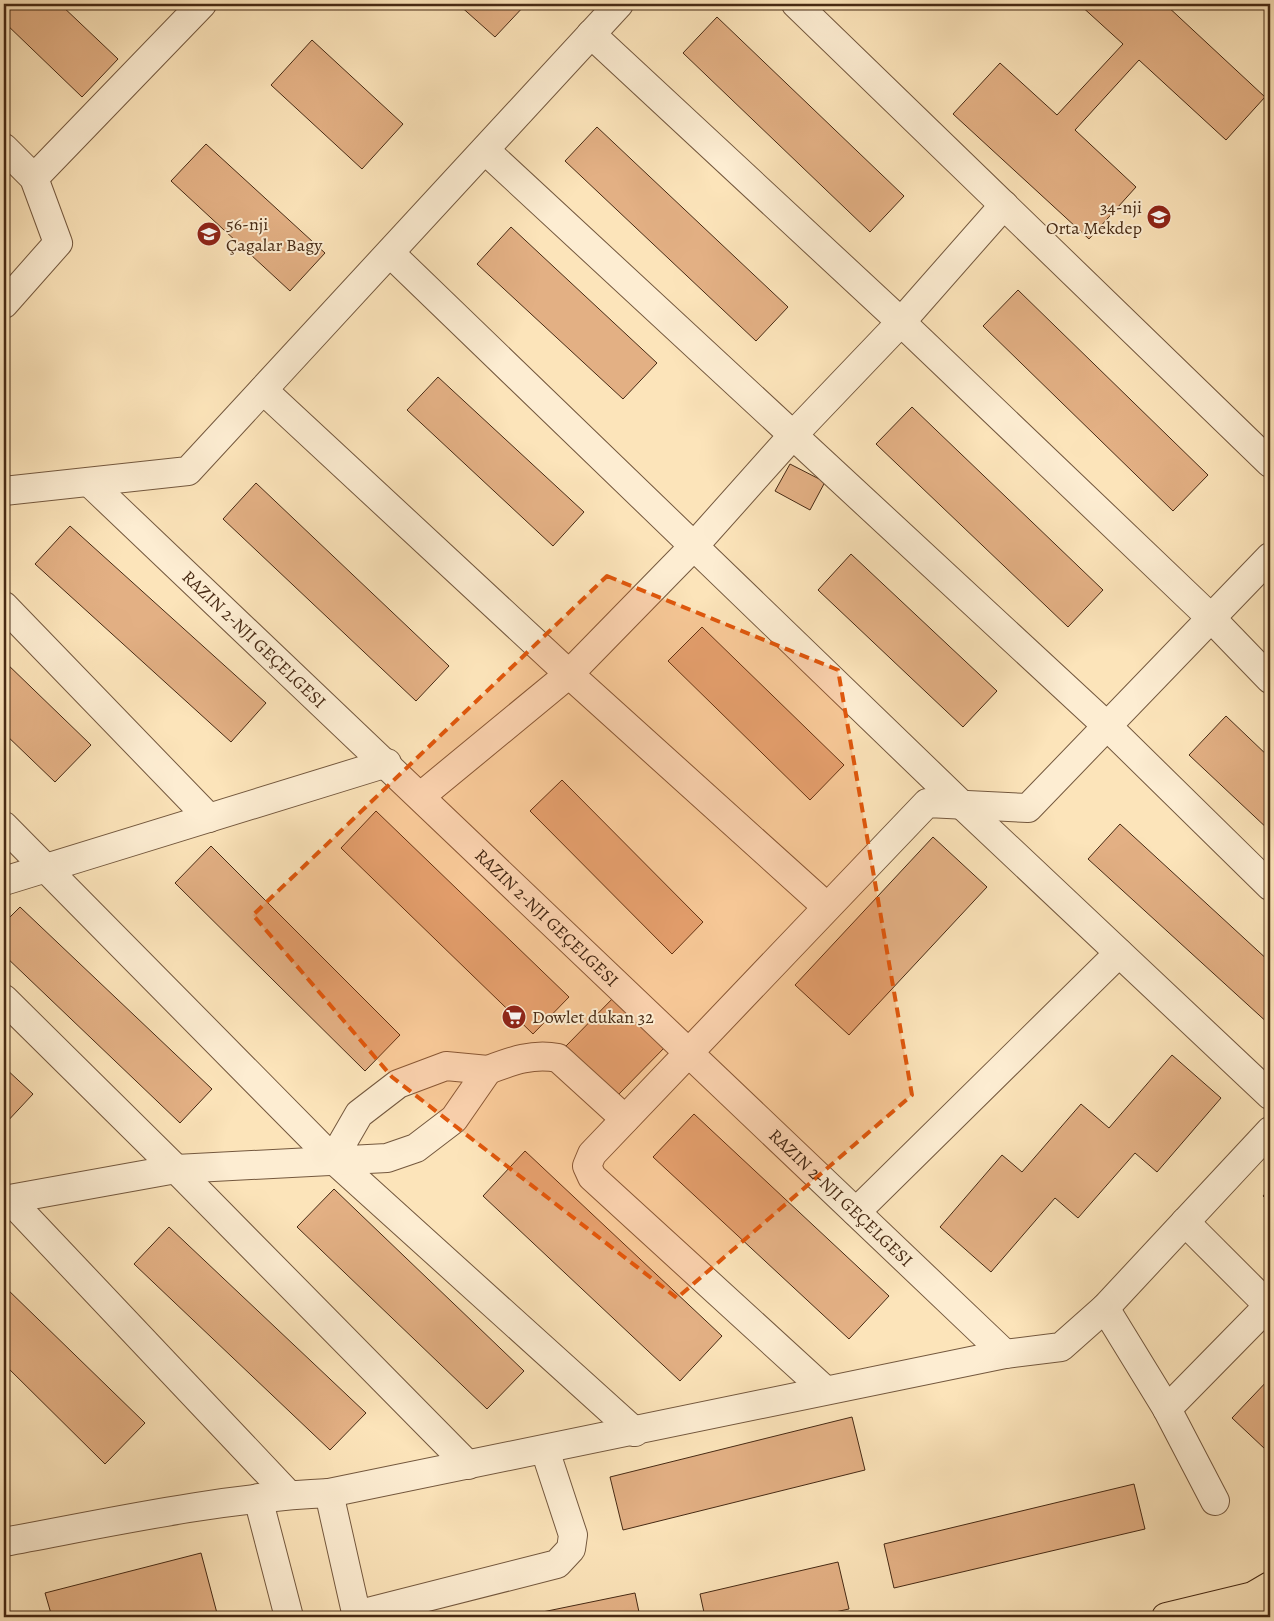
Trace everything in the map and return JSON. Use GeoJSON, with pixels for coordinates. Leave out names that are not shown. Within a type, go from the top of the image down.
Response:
{"type":"FeatureCollection","features":[{"type":"Feature","properties":{"kind":"main road"},"geometry":{"type":"LineString","coordinates":[[1166,1617],[1262,1591],[1270,1617]]}},
{"type":"Feature","properties":{"kind":"street"},"geometry":{"type":"LineString","coordinates":[[34,178],[202,4]]}},
{"type":"Feature","properties":{"kind":"street"},"geometry":{"type":"LineString","coordinates":[[4,491],[188,471],[619,4]]}},
{"type":"Feature","properties":{"kind":"street"},"geometry":{"type":"LineString","coordinates":[[796,4],[1270,463]]}},
{"type":"Feature","properties":{"kind":"street"},"geometry":{"type":"LineString","coordinates":[[591,34],[901,322],[1211,618],[1270,679]]}},
{"type":"Feature","properties":{"kind":"street"},"geometry":{"type":"LineString","coordinates":[[4,148],[34,178],[58,243],[4,304]]}},
{"type":"Feature","properties":{"kind":"street"},"geometry":{"type":"LineString","coordinates":[[485,150],[794,434],[1107,726],[1270,886]]}},
{"type":"Feature","properties":{"kind":"street"},"geometry":{"type":"LineString","coordinates":[[421,796],[569,674],[694,546],[794,434],[901,322],[1004,205]]}},
{"type":"Feature","properties":{"kind":"street"},"geometry":{"type":"LineString","coordinates":[[390,253],[962,805],[1270,1095]]}},
{"type":"Feature","properties":{"kind":"street"},"geometry":{"type":"LineString","coordinates":[[263,390],[569,674],[827,907]]}},
{"type":"Feature","properties":{"kind":"street","name":"RAZIN 2-NJI GEÇELGESI"},"geometry":{"type":"LineString","coordinates":[[89,482],[387,763],[1005,1354]]}},
{"type":"Feature","properties":{"kind":"street"},"geometry":{"type":"LineString","coordinates":[[825,1390],[592,1177],[587,1166],[592,1154],[927,803],[1028,808],[1270,557]]}},
{"type":"Feature","properties":{"kind":"street"},"geometry":{"type":"LineString","coordinates":[[4,606],[210,818]]}},
{"type":"Feature","properties":{"kind":"street"},"geometry":{"type":"LineString","coordinates":[[4,881],[387,763]]}},
{"type":"Feature","properties":{"kind":"street"},"geometry":{"type":"LineString","coordinates":[[4,826],[333,1159],[635,1432]]}},
{"type":"Feature","properties":{"kind":"street"},"geometry":{"type":"LineString","coordinates":[[856,1212],[1119,953]]}},
{"type":"Feature","properties":{"kind":"street"},"geometry":{"type":"LineString","coordinates":[[4,999],[176,1169],[468,1465]]}},
{"type":"Feature","properties":{"kind":"street"},"geometry":{"type":"LineString","coordinates":[[333,1159],[359,1114],[398,1084],[446,1066],[488,1070],[525,1057],[544,1055],[558,1058],[624,1119]]}},
{"type":"Feature","properties":{"kind":"street"},"geometry":{"type":"LineString","coordinates":[[7,1200],[176,1169],[333,1159],[387,1158],[416,1148],[454,1120],[488,1070]]}},
{"type":"Feature","properties":{"kind":"street"},"geometry":{"type":"LineString","coordinates":[[4,1542],[204,1504],[289,1495],[330,1493],[635,1432],[825,1390],[1005,1354],[1061,1348],[1105,1308],[1270,1131]]}},
{"type":"Feature","properties":{"kind":"street"},"geometry":{"type":"LineString","coordinates":[[7,1200],[289,1495]]}},
{"type":"Feature","properties":{"kind":"street"},"geometry":{"type":"LineString","coordinates":[[1167,1410],[1270,1305],[1185,1222]]}},
{"type":"Feature","properties":{"kind":"street"},"geometry":{"type":"LineString","coordinates":[[1105,1308],[1167,1410],[1215,1501]]}},
{"type":"Feature","properties":{"kind":"street"},"geometry":{"type":"LineString","coordinates":[[330,1493],[356,1616],[557,1564],[571,1549],[573,1536],[545,1450]]}},
{"type":"Feature","properties":{"kind":"street"},"geometry":{"type":"LineString","coordinates":[[258,1498],[289,1617]]}},
{"type":"Feature","properties":{"kind":"highlighted area"},"geometry":{"type":"Polygon","coordinates":[[[607,576],[838,670],[912,1095],[677,1298],[392,1077],[253,915],[607,576]]]}},
{"type":"Feature","properties":{"kind":"building"},"geometry":{"type":"Polygon","coordinates":[[[4,4],[60,4],[118,59],[82,97],[4,22],[4,4]]]}},
{"type":"Feature","properties":{"kind":"building"},"geometry":{"type":"Polygon","coordinates":[[[458,4],[526,4],[495,37],[458,4]]]}},
{"type":"Feature","properties":{"kind":"building"},"geometry":{"type":"Polygon","coordinates":[[[1079,4],[1165,4],[1265,97],[1226,140],[1139,60],[1075,130],[1136,187],[1089,239],[953,114],[1000,63],[1057,115],[1123,44],[1079,4]]]}},
{"type":"Feature","properties":{"kind":"building"},"geometry":{"type":"Polygon","coordinates":[[[717,17],[904,196],[870,232],[683,53],[717,17]]]}},
{"type":"Feature","properties":{"kind":"building"},"geometry":{"type":"Polygon","coordinates":[[[312,40],[403,124],[362,169],[271,85],[312,40]]]}},
{"type":"Feature","properties":{"kind":"building"},"geometry":{"type":"Polygon","coordinates":[[[597,127],[788,307],[756,341],[565,161],[597,127]]]}},
{"type":"Feature","properties":{"kind":"building"},"geometry":{"type":"Polygon","coordinates":[[[206,144],[325,253],[290,291],[171,181],[206,144]]]}},
{"type":"Feature","properties":{"kind":"building"},"geometry":{"type":"Polygon","coordinates":[[[511,227],[657,363],[623,399],[477,264],[511,227]]]}},
{"type":"Feature","properties":{"kind":"building"},"geometry":{"type":"Polygon","coordinates":[[[1018,290],[1208,475],[1173,511],[983,326],[1018,290]]]}},
{"type":"Feature","properties":{"kind":"building"},"geometry":{"type":"Polygon","coordinates":[[[438,377],[584,512],[553,546],[407,410],[438,377]]]}},
{"type":"Feature","properties":{"kind":"building"},"geometry":{"type":"Polygon","coordinates":[[[912,407],[1103,590],[1068,627],[876,444],[912,407]]]}},
{"type":"Feature","properties":{"kind":"building"},"geometry":{"type":"Polygon","coordinates":[[[790,464],[825,482],[810,510],[775,491],[790,464]]]}},
{"type":"Feature","properties":{"kind":"building"},"geometry":{"type":"Polygon","coordinates":[[[256,483],[449,666],[416,701],[223,519],[256,483]]]}},
{"type":"Feature","properties":{"kind":"building"},"geometry":{"type":"Polygon","coordinates":[[[70,526],[266,703],[231,742],[35,564],[70,526]]]}},
{"type":"Feature","properties":{"kind":"building"},"geometry":{"type":"Polygon","coordinates":[[[851,554],[997,691],[963,727],[818,590],[851,554]]]}},
{"type":"Feature","properties":{"kind":"building"},"geometry":{"type":"Polygon","coordinates":[[[702,627],[844,765],[810,800],[668,661],[702,627]]]}},
{"type":"Feature","properties":{"kind":"building"},"geometry":{"type":"Polygon","coordinates":[[[4,661],[91,745],[55,782],[4,733],[4,661]]]}},
{"type":"Feature","properties":{"kind":"building"},"geometry":{"type":"Polygon","coordinates":[[[1226,716],[1270,758],[1270,831],[1189,755],[1226,716]]]}},
{"type":"Feature","properties":{"kind":"building"},"geometry":{"type":"Polygon","coordinates":[[[562,780],[703,922],[672,954],[530,811],[562,780]]]}},
{"type":"Feature","properties":{"kind":"building"},"geometry":{"type":"Polygon","coordinates":[[[376,811],[569,997],[533,1034],[341,848],[376,811]]]}},
{"type":"Feature","properties":{"kind":"building"},"geometry":{"type":"Polygon","coordinates":[[[1120,824],[1270,962],[1270,1025],[1088,859],[1120,824]]]}},
{"type":"Feature","properties":{"kind":"building"},"geometry":{"type":"Polygon","coordinates":[[[933,837],[987,887],[849,1035],[795,985],[933,837]]]}},
{"type":"Feature","properties":{"kind":"building"},"geometry":{"type":"Polygon","coordinates":[[[211,846],[400,1035],[365,1071],[175,883],[211,846]]]}},
{"type":"Feature","properties":{"kind":"building"},"geometry":{"type":"Polygon","coordinates":[[[20,907],[212,1089],[180,1123],[4,955],[4,923],[20,907]]]}},
{"type":"Feature","properties":{"kind":"building"},"geometry":{"type":"Polygon","coordinates":[[[617,994],[668,1044],[617,1096],[566,1046],[617,994]]]}},
{"type":"Feature","properties":{"kind":"building"},"geometry":{"type":"Polygon","coordinates":[[[1172,1055],[1221,1098],[1157,1172],[1135,1153],[1078,1218],[1055,1198],[991,1272],[940,1227],[1002,1155],[1022,1172],[1081,1104],[1109,1128],[1172,1055]]]}},
{"type":"Feature","properties":{"kind":"building"},"geometry":{"type":"Polygon","coordinates":[[[4,1067],[33,1094],[4,1125],[4,1067]]]}},
{"type":"Feature","properties":{"kind":"building"},"geometry":{"type":"Polygon","coordinates":[[[694,1114],[889,1296],[849,1339],[653,1157],[694,1114]]]}},
{"type":"Feature","properties":{"kind":"building"},"geometry":{"type":"Polygon","coordinates":[[[525,1151],[722,1336],[680,1381],[483,1196],[525,1151]]]}},
{"type":"Feature","properties":{"kind":"building"},"geometry":{"type":"Polygon","coordinates":[[[1270,1188],[1270,1203],[1263,1196],[1270,1188]]]}},
{"type":"Feature","properties":{"kind":"building"},"geometry":{"type":"Polygon","coordinates":[[[334,1189],[524,1371],[487,1409],[297,1227],[334,1189]]]}},
{"type":"Feature","properties":{"kind":"building"},"geometry":{"type":"Polygon","coordinates":[[[169,1227],[366,1413],[330,1450],[134,1264],[169,1227]]]}},
{"type":"Feature","properties":{"kind":"building"},"geometry":{"type":"Polygon","coordinates":[[[4,1286],[145,1423],[105,1464],[4,1364],[4,1286]]]}},
{"type":"Feature","properties":{"kind":"building"},"geometry":{"type":"Polygon","coordinates":[[[1270,1378],[1270,1444],[1265,1449],[1232,1418],[1270,1378]]]}},
{"type":"Feature","properties":{"kind":"building"},"geometry":{"type":"Polygon","coordinates":[[[852,1417],[865,1470],[623,1530],[610,1477],[852,1417]]]}},
{"type":"Feature","properties":{"kind":"building"},"geometry":{"type":"Polygon","coordinates":[[[1134,1484],[1145,1529],[894,1588],[884,1544],[1134,1484]]]}},
{"type":"Feature","properties":{"kind":"building"},"geometry":{"type":"Polygon","coordinates":[[[201,1553],[218,1617],[52,1617],[45,1593],[201,1553]]]}},
{"type":"Feature","properties":{"kind":"building"},"geometry":{"type":"Polygon","coordinates":[[[838,1562],[849,1609],[812,1617],[705,1617],[700,1594],[838,1562]]]}},
{"type":"Feature","properties":{"kind":"building"},"geometry":{"type":"Polygon","coordinates":[[[635,1593],[640,1617],[518,1617],[635,1593]]]}},
{"type":"Feature","properties":{"kind":"place","name":"34-nji Orta Mekdep"},"geometry":{"type":"Point","coordinates":[1159,217]}},
{"type":"Feature","properties":{"kind":"place","name":"56-nji Çagalar Bagy"},"geometry":{"type":"Point","coordinates":[209,234]}},
{"type":"Feature","properties":{"kind":"place","name":"Dowlet dukan 32"},"geometry":{"type":"Point","coordinates":[514,1017]}}]}
